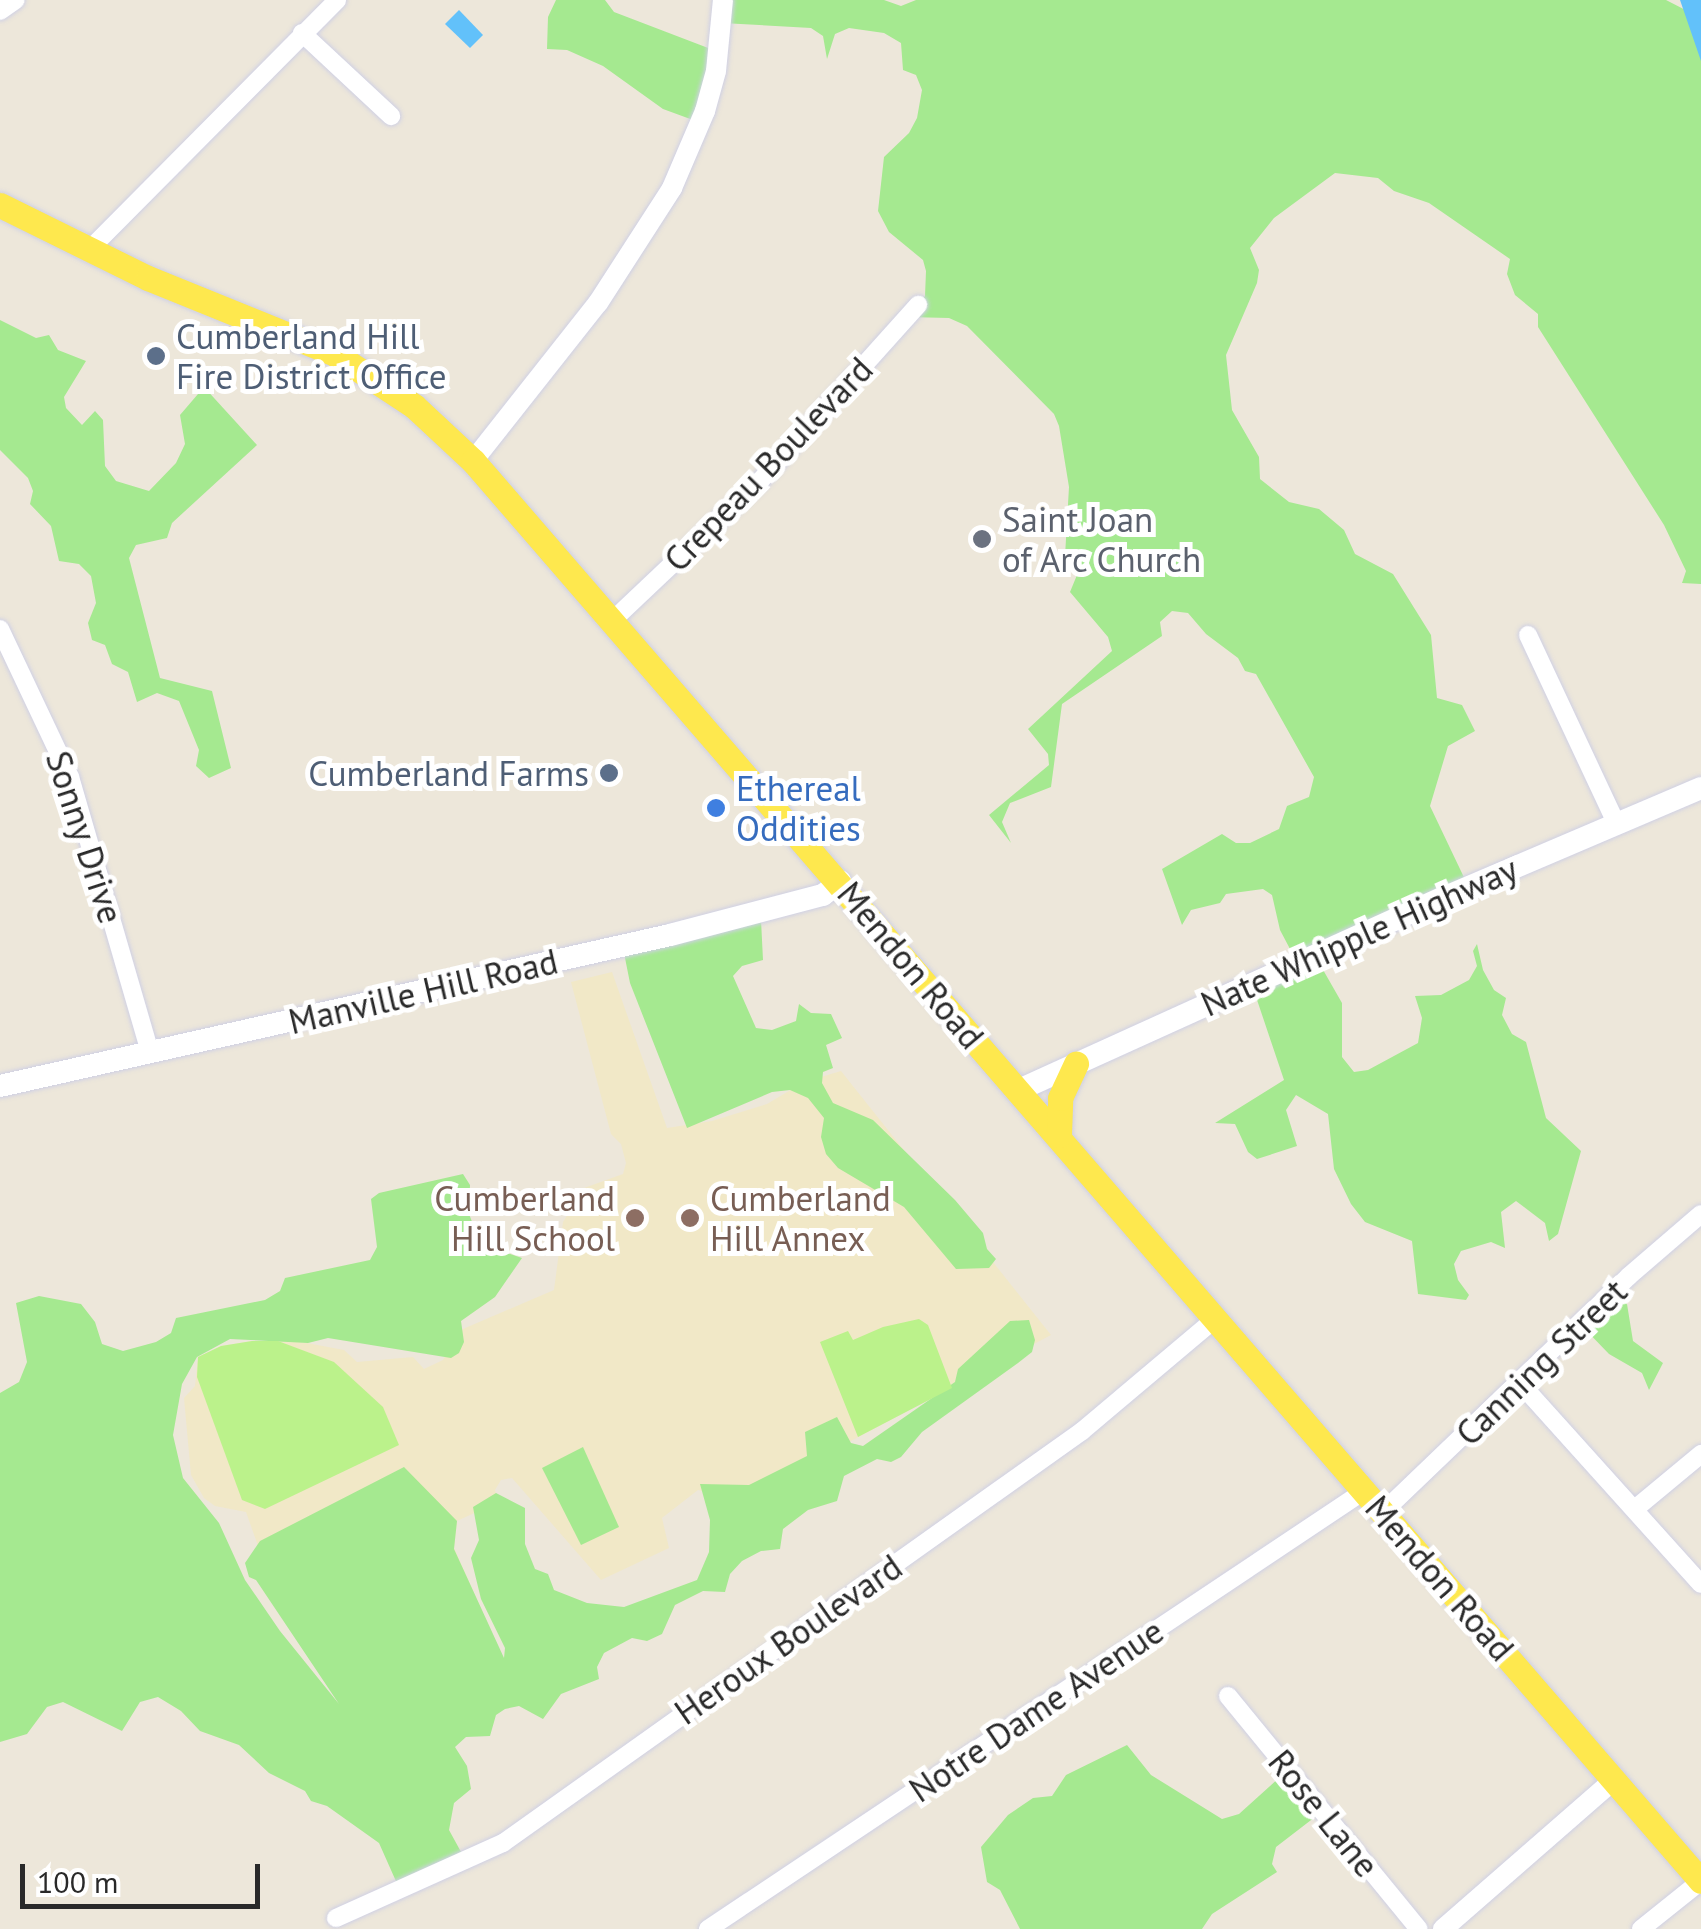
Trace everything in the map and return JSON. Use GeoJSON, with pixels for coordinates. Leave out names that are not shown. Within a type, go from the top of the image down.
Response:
{"type":"FeatureCollection","features":[{"type":"Feature","properties":{"kind":"main road","name":"Mendon Road"},"geometry":{"type":"LineString","coordinates":[[0,205],[88,250],[335,354],[414,406],[473,460],[840,880],[1701,1881]]}},
{"type":"Feature","properties":{"kind":"main road","name":"Nate Whipple Highway"},"geometry":{"type":"LineString","coordinates":[[1019,1090],[1701,788]]}},
{"type":"Feature","properties":{"kind":"main road","name":"Manville Hill Road"},"geometry":{"type":"LineString","coordinates":[[0,1086],[747,916],[823,895],[840,880]]}},
{"type":"Feature","properties":{"kind":"main road"},"geometry":{"type":"LineString","coordinates":[[1059,1135],[1060,1098],[1076,1063]]}},
{"type":"Feature","properties":{"kind":"street"},"geometry":{"type":"LineString","coordinates":[[0,10],[16,0]]}},
{"type":"Feature","properties":{"kind":"street"},"geometry":{"type":"LineString","coordinates":[[88,250],[337,0]]}},
{"type":"Feature","properties":{"kind":"street"},"geometry":{"type":"LineString","coordinates":[[473,460],[598,303],[672,188],[700,124],[716,71],[723,0]]}},
{"type":"Feature","properties":{"kind":"street"},"geometry":{"type":"LineString","coordinates":[[302,33],[391,116]]}},
{"type":"Feature","properties":{"kind":"street","name":"Crepeau Boulevard"},"geometry":{"type":"LineString","coordinates":[[613,620],[760,481],[918,305]]}},
{"type":"Feature","properties":{"kind":"street","name":"Sonny Drive"},"geometry":{"type":"LineString","coordinates":[[0,629],[70,777],[150,1052]]}},
{"type":"Feature","properties":{"kind":"street"},"geometry":{"type":"LineString","coordinates":[[1528,635],[1616,823]]}},
{"type":"Feature","properties":{"kind":"street","name":"Canning Street"},"geometry":{"type":"LineString","coordinates":[[1383,1512],[1629,1276],[1701,1214]]}},
{"type":"Feature","properties":{"kind":"street","name":"Heroux Boulevard"},"geometry":{"type":"LineString","coordinates":[[336,1918],[503,1843],[1082,1431],[1215,1319]]}},
{"type":"Feature","properties":{"kind":"street"},"geometry":{"type":"LineString","coordinates":[[1520,1383],[1701,1584]]}},
{"type":"Feature","properties":{"kind":"street"},"geometry":{"type":"LineString","coordinates":[[1636,1508],[1701,1454]]}},
{"type":"Feature","properties":{"kind":"street","name":"Notre Dame Avenue"},"geometry":{"type":"LineString","coordinates":[[708,1929],[1364,1491]]}},
{"type":"Feature","properties":{"kind":"street","name":"Rose Lane"},"geometry":{"type":"LineString","coordinates":[[1228,1696],[1419,1929]]}},
{"type":"Feature","properties":{"kind":"street"},"geometry":{"type":"LineString","coordinates":[[1442,1929],[1614,1780]]}},
{"type":"Feature","properties":{"kind":"street"},"geometry":{"type":"LineString","coordinates":[[1640,1929],[1701,1881]]}},
{"type":"Feature","properties":{"kind":"shaded area"},"geometry":{"type":"Polygon","coordinates":[[[612,972],[667,1128],[712,1121],[767,1104],[804,1082],[841,1071],[1051,1335],[741,1499],[698,1490],[662,1518],[669,1548],[601,1580],[512,1478],[501,1480],[495,1490],[498,1502],[457,1521],[454,1548],[516,1687],[249,1577],[262,1557],[246,1512],[215,1506],[204,1498],[191,1475],[184,1398],[195,1386],[198,1357],[221,1346],[296,1341],[344,1350],[357,1362],[413,1357],[424,1369],[443,1360],[463,1329],[554,1290],[563,1222],[584,1188],[623,1174],[626,1163],[621,1144],[611,1134],[571,982],[612,972]]]}},
{"type":"Feature","properties":{"kind":"green space"},"geometry":{"type":"Polygon","coordinates":[[[556,0],[605,0],[614,12],[716,51],[693,120],[663,109],[603,66],[567,50],[547,49],[548,17],[556,0]]]}},
{"type":"Feature","properties":{"kind":"green space"},"geometry":{"type":"Polygon","coordinates":[[[721,0],[884,0],[901,6],[916,0],[1666,0],[1701,18],[1701,584],[1682,583],[1686,571],[1664,525],[1538,327],[1538,314],[1515,295],[1507,274],[1510,259],[1429,203],[1394,191],[1378,178],[1335,173],[1274,218],[1250,248],[1259,270],[1257,283],[1226,355],[1232,410],[1259,457],[1260,479],[1289,502],[1319,509],[1344,530],[1355,554],[1393,574],[1431,635],[1437,698],[1462,705],[1475,731],[1448,746],[1430,806],[1470,890],[1318,961],[1342,1003],[1342,1057],[1354,1072],[1368,1070],[1418,1043],[1422,1018],[1415,996],[1441,995],[1469,980],[1477,966],[1473,951],[1477,944],[1483,970],[1494,990],[1506,998],[1502,1015],[1512,1034],[1526,1042],[1546,1118],[1581,1151],[1558,1234],[1549,1241],[1545,1223],[1516,1201],[1501,1212],[1505,1248],[1491,1242],[1461,1251],[1454,1264],[1458,1280],[1469,1295],[1466,1300],[1418,1294],[1412,1241],[1365,1222],[1351,1204],[1334,1169],[1328,1114],[1296,1095],[1286,1110],[1297,1146],[1257,1159],[1248,1152],[1235,1124],[1215,1123],[1284,1080],[1253,988],[1299,966],[1280,930],[1272,895],[1263,889],[1226,894],[1220,903],[1191,910],[1182,925],[1162,869],[1222,834],[1236,843],[1250,843],[1279,829],[1287,806],[1309,797],[1314,777],[1256,674],[1245,671],[1238,658],[1206,634],[1188,613],[1172,611],[1160,622],[1162,636],[1062,704],[1051,787],[1010,803],[1002,822],[1011,843],[989,815],[1049,765],[1048,754],[1028,729],[1112,651],[1108,637],[1070,592],[1077,575],[1065,556],[1069,487],[1059,426],[1054,414],[967,326],[949,318],[908,317],[925,296],[923,260],[889,232],[878,211],[884,157],[909,133],[917,118],[922,90],[916,75],[903,70],[901,43],[884,33],[849,28],[835,34],[827,59],[823,36],[811,28],[722,23],[721,0]]]}},
{"type":"Feature","properties":{"kind":"green space"},"geometry":{"type":"Polygon","coordinates":[[[0,320],[36,338],[49,335],[58,350],[86,361],[64,397],[66,408],[82,425],[95,411],[103,420],[105,466],[116,481],[149,491],[176,463],[185,444],[180,415],[204,387],[257,445],[172,523],[167,538],[136,545],[129,558],[160,678],[212,691],[231,768],[209,778],[196,766],[199,750],[179,701],[157,693],[137,702],[128,672],[112,664],[105,645],[92,640],[88,623],[96,603],[91,576],[79,564],[59,561],[51,526],[30,504],[33,491],[28,478],[0,450],[0,320]]]}},
{"type":"Feature","properties":{"kind":"green space"},"geometry":{"type":"Polygon","coordinates":[[[761,920],[763,960],[742,966],[733,976],[756,1028],[772,1030],[796,1021],[799,1004],[811,1013],[831,1014],[842,1038],[826,1045],[833,1068],[823,1072],[822,1083],[833,1103],[873,1120],[955,1200],[983,1233],[987,1249],[996,1259],[989,1268],[956,1269],[904,1207],[838,1168],[826,1154],[821,1137],[824,1118],[808,1098],[790,1090],[772,1092],[687,1128],[630,983],[624,953],[761,920]]]}},
{"type":"Feature","properties":{"kind":"green space"},"geometry":{"type":"Polygon","coordinates":[[[463,1174],[470,1185],[469,1214],[476,1232],[496,1249],[522,1258],[495,1297],[461,1321],[464,1342],[459,1353],[451,1358],[328,1338],[308,1343],[230,1339],[197,1357],[182,1384],[173,1435],[183,1478],[219,1523],[245,1580],[280,1631],[339,1704],[256,1580],[249,1577],[245,1563],[260,1541],[404,1467],[457,1521],[454,1549],[504,1658],[505,1648],[481,1599],[471,1558],[479,1540],[473,1507],[496,1493],[525,1508],[525,1544],[535,1569],[548,1574],[554,1590],[587,1603],[624,1607],[697,1580],[709,1552],[710,1520],[700,1484],[749,1485],[807,1456],[805,1432],[837,1417],[851,1443],[863,1446],[955,1382],[958,1369],[1010,1321],[1029,1320],[1035,1340],[1032,1352],[922,1432],[901,1457],[891,1462],[877,1459],[844,1476],[837,1501],[808,1510],[783,1529],[780,1549],[761,1551],[742,1561],[730,1574],[725,1592],[703,1591],[675,1605],[662,1634],[647,1641],[632,1638],[604,1653],[597,1667],[599,1679],[561,1694],[543,1719],[519,1706],[505,1709],[496,1715],[490,1736],[466,1737],[455,1747],[467,1766],[471,1789],[454,1803],[449,1830],[466,1861],[399,1888],[379,1843],[327,1806],[311,1801],[305,1791],[269,1773],[239,1745],[200,1731],[181,1711],[158,1697],[140,1702],[122,1731],[63,1702],[47,1707],[27,1734],[0,1742],[0,1393],[19,1382],[27,1362],[16,1303],[39,1296],[81,1304],[95,1322],[102,1344],[123,1351],[156,1342],[171,1333],[176,1318],[265,1300],[280,1291],[285,1278],[370,1260],[377,1247],[371,1199],[379,1193],[463,1174]]]}},
{"type":"Feature","properties":{"kind":"green space"},"geometry":{"type":"Polygon","coordinates":[[[1612,1295],[1627,1304],[1633,1341],[1663,1363],[1649,1390],[1642,1373],[1609,1354],[1581,1325],[1612,1295]]]}},
{"type":"Feature","properties":{"kind":"green space"},"geometry":{"type":"Polygon","coordinates":[[[919,1319],[928,1325],[952,1388],[858,1437],[820,1342],[848,1331],[853,1340],[883,1327],[919,1319]]]}},
{"type":"Feature","properties":{"kind":"green space"},"geometry":{"type":"Polygon","coordinates":[[[278,1341],[334,1362],[383,1407],[399,1445],[265,1509],[242,1500],[197,1377],[198,1357],[221,1346],[278,1341]]]}},
{"type":"Feature","properties":{"kind":"green space"},"geometry":{"type":"Polygon","coordinates":[[[583,1447],[619,1527],[581,1545],[542,1468],[583,1447]]]}},
{"type":"Feature","properties":{"kind":"green space"},"geometry":{"type":"Polygon","coordinates":[[[1127,1745],[1151,1775],[1222,1819],[1239,1814],[1280,1777],[1315,1817],[1276,1847],[1272,1864],[1277,1872],[1212,1914],[1202,1929],[1020,1929],[1000,1890],[987,1882],[981,1847],[1008,1815],[1033,1798],[1052,1796],[1066,1775],[1127,1745]]]}},
{"type":"Feature","properties":{"kind":"water"},"geometry":{"type":"Polygon","coordinates":[[[1680,0],[1701,0],[1701,61],[1680,0]]]}},
{"type":"Feature","properties":{"kind":"water"},"geometry":{"type":"Polygon","coordinates":[[[459,10],[483,35],[470,48],[445,24],[459,10]]]}},
{"type":"Feature","properties":{"kind":"place","name":"Cumberland Hill Fire District Office"},"geometry":{"type":"Point","coordinates":[156,356]}},
{"type":"Feature","properties":{"kind":"place","name":"Saint Joan of Arc Church"},"geometry":{"type":"Point","coordinates":[982,539]}},
{"type":"Feature","properties":{"kind":"place","name":"Cumberland Farms"},"geometry":{"type":"Point","coordinates":[609,773]}},
{"type":"Feature","properties":{"kind":"place","name":"Ethereal Oddities"},"geometry":{"type":"Point","coordinates":[716,808]}},
{"type":"Feature","properties":{"kind":"place","name":"Cumberland Hill School"},"geometry":{"type":"Point","coordinates":[635,1218]}},
{"type":"Feature","properties":{"kind":"place","name":"Cumberland Hill Annex"},"geometry":{"type":"Point","coordinates":[690,1218]}}]}
